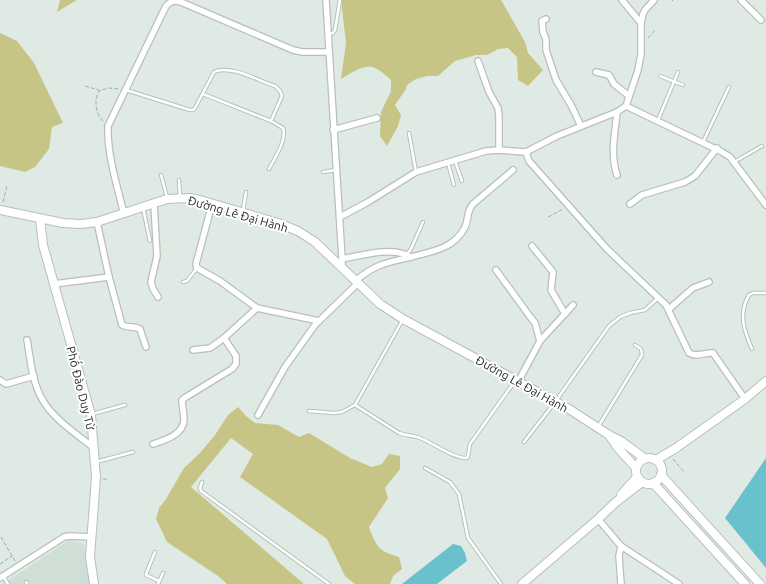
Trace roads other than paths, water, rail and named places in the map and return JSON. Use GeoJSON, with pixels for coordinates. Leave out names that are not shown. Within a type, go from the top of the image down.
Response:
{"type":"FeatureCollection","features":[{"type":"Feature","properties":{"kind":"main road","name":"Đường Lê Đại Hành"},"geometry":{"type":"LineString","coordinates":[[0,210],[62,223],[80,224],[97,222],[168,199],[190,198],[278,223],[298,231],[315,242],[342,263],[356,282],[380,304],[403,319],[555,402],[621,441],[644,458]]}},
{"type":"Feature","properties":{"kind":"main road","name":"Phố Đào Duy Từ"},"geometry":{"type":"LineString","coordinates":[[40,218],[43,246],[91,415],[96,477],[90,557],[94,584]]}},
{"type":"Feature","properties":{"kind":"main road"},"geometry":{"type":"LineString","coordinates":[[658,462],[745,399],[766,381]]}},
{"type":"Feature","properties":{"kind":"main road","name":"Đường Lê Đại Hành"},"geometry":{"type":"LineString","coordinates":[[609,435],[618,448],[636,468]]}},
{"type":"Feature","properties":{"kind":"main road"},"geometry":{"type":"LineString","coordinates":[[658,462],[671,455],[676,448]]}},
{"type":"Feature","properties":{"kind":"main road"},"geometry":{"type":"LineString","coordinates":[[644,458],[652,458],[658,462],[662,471],[659,479],[652,483],[648,483],[640,479],[636,468],[640,461],[644,458]]}},
{"type":"Feature","properties":{"kind":"main road"},"geometry":{"type":"LineString","coordinates":[[660,476],[760,584]]}},
{"type":"Feature","properties":{"kind":"main road"},"geometry":{"type":"LineString","coordinates":[[522,584],[598,519],[640,479]]}},
{"type":"Feature","properties":{"kind":"main road"},"geometry":{"type":"LineString","coordinates":[[652,483],[745,584]]}},
{"type":"Feature","properties":{"kind":"street"},"geometry":{"type":"LineString","coordinates":[[326,0],[342,263],[369,254],[397,252],[409,255]]}},
{"type":"Feature","properties":{"kind":"street"},"geometry":{"type":"LineString","coordinates":[[622,0],[642,23]]}},
{"type":"Feature","properties":{"kind":"street"},"geometry":{"type":"LineString","coordinates":[[340,217],[368,202],[416,172],[481,152],[499,150],[526,152],[549,139],[617,112],[626,106],[642,54],[642,23],[645,10],[654,0]]}},
{"type":"Feature","properties":{"kind":"street"},"geometry":{"type":"LineString","coordinates":[[741,0],[761,20]]}},
{"type":"Feature","properties":{"kind":"street"},"geometry":{"type":"LineString","coordinates":[[124,214],[110,155],[108,126],[166,6],[169,3],[175,1],[181,2],[293,50],[302,52],[329,52]]}},
{"type":"Feature","properties":{"kind":"street"},"geometry":{"type":"LineString","coordinates":[[546,19],[542,22],[546,39],[546,50],[556,80],[571,105],[581,126]]}},
{"type":"Feature","properties":{"kind":"street"},"geometry":{"type":"LineString","coordinates":[[478,61],[489,92],[498,108],[500,117],[499,150]]}},
{"type":"Feature","properties":{"kind":"street"},"geometry":{"type":"LineString","coordinates":[[596,72],[609,75],[614,84],[629,96]]}},
{"type":"Feature","properties":{"kind":"street"},"geometry":{"type":"LineString","coordinates":[[626,106],[717,148],[730,157],[766,205]]}},
{"type":"Feature","properties":{"kind":"street"},"geometry":{"type":"LineString","coordinates":[[617,112],[613,152],[617,175]]}},
{"type":"Feature","properties":{"kind":"street"},"geometry":{"type":"LineString","coordinates":[[333,130],[377,118]]}},
{"type":"Feature","properties":{"kind":"street"},"geometry":{"type":"LineString","coordinates":[[630,204],[642,194],[685,182],[695,176],[717,148]]}},
{"type":"Feature","properties":{"kind":"street"},"geometry":{"type":"LineString","coordinates":[[526,152],[529,161],[607,249],[669,309],[689,353],[696,356],[711,353],[713,354],[745,399]]}},
{"type":"Feature","properties":{"kind":"street"},"geometry":{"type":"LineString","coordinates":[[258,415],[285,367],[319,321],[356,282],[372,268],[382,263],[409,255],[443,248],[451,244],[465,228],[469,208],[513,170]]}},
{"type":"Feature","properties":{"kind":"street"},"geometry":{"type":"LineString","coordinates":[[154,204],[157,256],[151,282],[158,297]]}},
{"type":"Feature","properties":{"kind":"street"},"geometry":{"type":"LineString","coordinates":[[212,204],[196,264],[197,268],[220,281],[257,308],[319,321]]}},
{"type":"Feature","properties":{"kind":"street"},"geometry":{"type":"LineString","coordinates":[[97,222],[109,277],[122,325],[125,327],[140,329],[146,347]]}},
{"type":"Feature","properties":{"kind":"street"},"geometry":{"type":"LineString","coordinates":[[532,246],[553,272],[551,290],[565,314]]}},
{"type":"Feature","properties":{"kind":"street"},"geometry":{"type":"LineString","coordinates":[[496,270],[535,323],[540,341]]}},
{"type":"Feature","properties":{"kind":"street"},"geometry":{"type":"LineString","coordinates":[[54,284],[109,277]]}},
{"type":"Feature","properties":{"kind":"street"},"geometry":{"type":"LineString","coordinates":[[669,309],[693,288],[709,282]]}},
{"type":"Feature","properties":{"kind":"street"},"geometry":{"type":"LineString","coordinates":[[516,381],[540,341],[573,306]]}},
{"type":"Feature","properties":{"kind":"street"},"geometry":{"type":"LineString","coordinates":[[193,350],[210,348],[224,338],[257,308]]}},
{"type":"Feature","properties":{"kind":"street"},"geometry":{"type":"LineString","coordinates":[[153,444],[172,437],[178,432],[184,420],[182,400],[232,369],[236,364],[236,356],[224,338]]}},
{"type":"Feature","properties":{"kind":"street"},"geometry":{"type":"LineString","coordinates":[[27,340],[38,392],[46,406],[55,416],[94,448]]}},
{"type":"Feature","properties":{"kind":"street"},"geometry":{"type":"LineString","coordinates":[[0,380],[6,384],[34,376]]}},
{"type":"Feature","properties":{"kind":"street"},"geometry":{"type":"LineString","coordinates":[[598,519],[621,546],[679,584]]}},
{"type":"Feature","properties":{"kind":"street"},"geometry":{"type":"LineString","coordinates":[[2,577],[64,537],[91,537]]}},
{"type":"Feature","properties":{"kind":"street"},"geometry":{"type":"LineString","coordinates":[[621,546],[619,556],[621,584]]}},
{"type":"Feature","properties":{"kind":"lane"},"geometry":{"type":"LineString","coordinates":[[328,34],[333,33],[335,30],[340,0]]}},
{"type":"Feature","properties":{"kind":"lane"},"geometry":{"type":"LineString","coordinates":[[125,90],[193,110],[214,72],[223,69],[230,70],[275,86],[280,91],[282,96],[271,121]]}},
{"type":"Feature","properties":{"kind":"lane"},"geometry":{"type":"LineString","coordinates":[[658,121],[678,72]]}},
{"type":"Feature","properties":{"kind":"lane"},"geometry":{"type":"LineString","coordinates":[[660,76],[683,85]]}},
{"type":"Feature","properties":{"kind":"lane"},"geometry":{"type":"LineString","coordinates":[[702,142],[729,88]]}},
{"type":"Feature","properties":{"kind":"lane"},"geometry":{"type":"LineString","coordinates":[[202,94],[271,121],[283,128],[284,139],[270,169]]}},
{"type":"Feature","properties":{"kind":"lane"},"geometry":{"type":"LineString","coordinates":[[408,133],[416,172]]}},
{"type":"Feature","properties":{"kind":"lane"},"geometry":{"type":"LineString","coordinates":[[734,162],[762,146]]}},
{"type":"Feature","properties":{"kind":"lane"},"geometry":{"type":"LineString","coordinates":[[455,160],[462,181]]}},
{"type":"Feature","properties":{"kind":"lane"},"geometry":{"type":"LineString","coordinates":[[448,162],[454,185]]}},
{"type":"Feature","properties":{"kind":"lane"},"geometry":{"type":"LineString","coordinates":[[323,172],[336,170]]}},
{"type":"Feature","properties":{"kind":"lane"},"geometry":{"type":"LineString","coordinates":[[161,176],[168,199]]}},
{"type":"Feature","properties":{"kind":"lane"},"geometry":{"type":"LineString","coordinates":[[179,180],[180,198]]}},
{"type":"Feature","properties":{"kind":"lane"},"geometry":{"type":"LineString","coordinates":[[242,213],[246,192]]}},
{"type":"Feature","properties":{"kind":"lane"},"geometry":{"type":"LineString","coordinates":[[143,207],[150,241]]}},
{"type":"Feature","properties":{"kind":"lane"},"geometry":{"type":"LineString","coordinates":[[409,255],[423,222]]}},
{"type":"Feature","properties":{"kind":"lane"},"geometry":{"type":"LineString","coordinates":[[183,282],[187,281],[197,268]]}},
{"type":"Feature","properties":{"kind":"lane"},"geometry":{"type":"LineString","coordinates":[[752,349],[742,322],[744,304],[749,295],[752,293],[766,293]]}},
{"type":"Feature","properties":{"kind":"lane"},"geometry":{"type":"LineString","coordinates":[[524,442],[555,402],[609,326],[620,317],[630,312],[640,312],[645,310],[659,298]]}},
{"type":"Feature","properties":{"kind":"lane"},"geometry":{"type":"LineString","coordinates":[[309,411],[334,413],[342,412],[355,405],[403,319]]}},
{"type":"Feature","properties":{"kind":"lane"},"geometry":{"type":"LineString","coordinates":[[597,428],[642,356],[641,349],[635,345]]}},
{"type":"Feature","properties":{"kind":"lane"},"geometry":{"type":"LineString","coordinates":[[355,405],[403,435],[414,435],[460,458],[466,458],[468,456],[470,444],[516,381]]}},
{"type":"Feature","properties":{"kind":"lane"},"geometry":{"type":"LineString","coordinates":[[91,415],[125,405]]}},
{"type":"Feature","properties":{"kind":"lane"},"geometry":{"type":"LineString","coordinates":[[95,462],[133,452]]}},
{"type":"Feature","properties":{"kind":"lane"},"geometry":{"type":"LineString","coordinates":[[425,468],[450,482],[459,494],[468,538],[501,584]]}},
{"type":"Feature","properties":{"kind":"lane"},"geometry":{"type":"LineString","coordinates":[[202,482],[200,488],[201,491],[329,584]]}},
{"type":"Feature","properties":{"kind":"lane"},"geometry":{"type":"LineString","coordinates":[[155,552],[146,575],[159,583],[163,573]]}},
{"type":"Feature","properties":{"kind":"lane"},"geometry":{"type":"LineString","coordinates":[[2,577],[8,584]]}},
{"type":"Feature","properties":{"kind":"water"},"geometry":{"type":"Polygon","coordinates":[[[766,458],[766,568],[725,518],[766,458]]]}},
{"type":"Feature","properties":{"kind":"water"},"geometry":{"type":"Polygon","coordinates":[[[453,544],[461,546],[467,561],[437,584],[402,584],[453,544]]]}}]}
